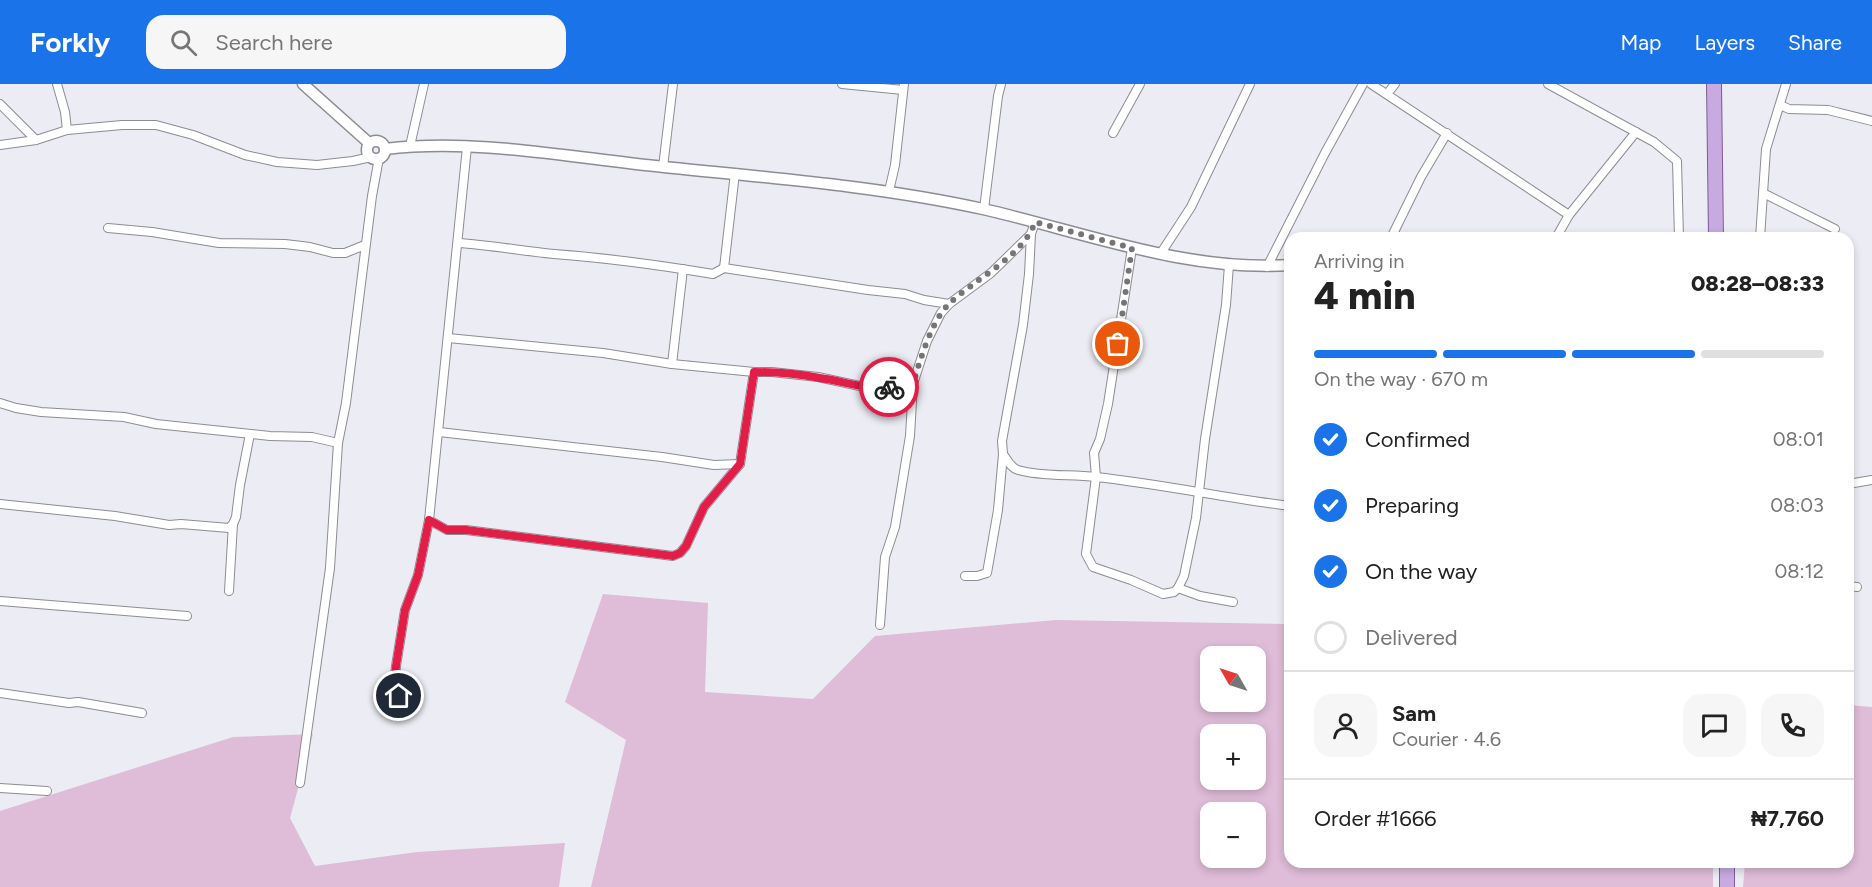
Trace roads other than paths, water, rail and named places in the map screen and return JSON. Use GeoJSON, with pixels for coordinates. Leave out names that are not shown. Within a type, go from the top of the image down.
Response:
{"type":"FeatureCollection","features":[{"type":"Feature","properties":{"kind":"main road"},"geometry":{"type":"LineString","coordinates":[[1714,84],[1716,232]]}},
{"type":"Feature","properties":{"kind":"main road"},"geometry":{"type":"LineString","coordinates":[[1727,868],[1727,887]]}},
{"type":"Feature","properties":{"kind":"street"},"geometry":{"type":"LineString","coordinates":[[57,84],[65,112],[67,130]]}},
{"type":"Feature","properties":{"kind":"street"},"geometry":{"type":"LineString","coordinates":[[303,84],[369,143]]}},
{"type":"Feature","properties":{"kind":"street"},"geometry":{"type":"LineString","coordinates":[[410,146],[424,84]]}},
{"type":"Feature","properties":{"kind":"street"},"geometry":{"type":"LineString","coordinates":[[663,167],[673,84]]}},
{"type":"Feature","properties":{"kind":"street"},"geometry":{"type":"LineString","coordinates":[[842,84],[903,87],[895,165],[889,191]]}},
{"type":"Feature","properties":{"kind":"street"},"geometry":{"type":"LineString","coordinates":[[984,209],[1001,84]]}},
{"type":"Feature","properties":{"kind":"street"},"geometry":{"type":"LineString","coordinates":[[1113,133],[1140,84]]}},
{"type":"Feature","properties":{"kind":"street"},"geometry":{"type":"LineString","coordinates":[[1161,253],[1191,207],[1250,84]]}},
{"type":"Feature","properties":{"kind":"street"},"geometry":{"type":"LineString","coordinates":[[1286,232],[1363,84]]}},
{"type":"Feature","properties":{"kind":"street"},"geometry":{"type":"LineString","coordinates":[[1371,84],[1569,215]]}},
{"type":"Feature","properties":{"kind":"street"},"geometry":{"type":"LineString","coordinates":[[1387,94],[1395,84]]}},
{"type":"Feature","properties":{"kind":"street"},"geometry":{"type":"LineString","coordinates":[[1548,84],[1654,142],[1677,161],[1679,232]]}},
{"type":"Feature","properties":{"kind":"street"},"geometry":{"type":"LineString","coordinates":[[1760,232],[1766,149],[1786,84]]}},
{"type":"Feature","properties":{"kind":"street"},"geometry":{"type":"LineString","coordinates":[[0,104],[36,140]]}},
{"type":"Feature","properties":{"kind":"street"},"geometry":{"type":"LineString","coordinates":[[1780,105],[1789,109],[1828,110],[1872,122]]}},
{"type":"Feature","properties":{"kind":"street"},"geometry":{"type":"LineString","coordinates":[[1775,121],[1799,109]]}},
{"type":"Feature","properties":{"kind":"street"},"geometry":{"type":"LineString","coordinates":[[0,145],[36,140],[67,130],[122,125],[156,125],[193,135],[245,155],[277,162],[307,164],[353,162],[410,146],[526,150],[889,191],[984,209],[1132,248],[1229,265],[1284,266]]}},
{"type":"Feature","properties":{"kind":"street"},"geometry":{"type":"LineString","coordinates":[[1559,232],[1569,215],[1636,132]]}},
{"type":"Feature","properties":{"kind":"street"},"geometry":{"type":"LineString","coordinates":[[1394,232],[1421,177],[1447,133]]}},
{"type":"Feature","properties":{"kind":"street"},"geometry":{"type":"LineString","coordinates":[[300,783],[330,568],[338,443],[346,404],[365,245],[378,155],[382,143],[378,141],[369,143]]}},
{"type":"Feature","properties":{"kind":"street"},"geometry":{"type":"LineString","coordinates":[[369,143],[368,151],[378,155]]}},
{"type":"Feature","properties":{"kind":"street"},"geometry":{"type":"LineString","coordinates":[[417,697],[399,696],[394,691],[395,674],[405,610],[418,575],[429,520],[467,147]]}},
{"type":"Feature","properties":{"kind":"street"},"geometry":{"type":"LineString","coordinates":[[724,268],[735,173]]}},
{"type":"Feature","properties":{"kind":"street"},"geometry":{"type":"LineString","coordinates":[[1763,193],[1835,229]]}},
{"type":"Feature","properties":{"kind":"street"},"geometry":{"type":"LineString","coordinates":[[965,576],[987,573],[998,510],[1002,441],[1025,304],[1031,234],[1035,222]]}},
{"type":"Feature","properties":{"kind":"street"},"geometry":{"type":"LineString","coordinates":[[108,228],[152,232],[219,243],[285,244],[333,253],[345,253],[365,245]]}},
{"type":"Feature","properties":{"kind":"street"},"geometry":{"type":"LineString","coordinates":[[880,626],[885,557],[895,527],[910,436],[913,384],[927,341],[941,313],[949,304],[991,273],[1031,234]]}},
{"type":"Feature","properties":{"kind":"street"},"geometry":{"type":"LineString","coordinates":[[1268,267],[1284,235]]}},
{"type":"Feature","properties":{"kind":"street"},"geometry":{"type":"LineString","coordinates":[[458,243],[492,245],[552,254],[588,255],[713,274],[724,268],[905,294],[949,304]]}},
{"type":"Feature","properties":{"kind":"street"},"geometry":{"type":"LineString","coordinates":[[1132,248],[1108,404],[1100,439],[1094,453],[1096,477],[1086,554],[1093,567],[1163,594],[1170,594],[1178,588],[1188,560],[1200,493],[1205,439],[1226,305],[1229,265]]}},
{"type":"Feature","properties":{"kind":"street"},"geometry":{"type":"LineString","coordinates":[[672,364],[683,269]]}},
{"type":"Feature","properties":{"kind":"street"},"geometry":{"type":"LineString","coordinates":[[448,338],[603,353],[672,364],[818,377],[870,388],[913,384]]}},
{"type":"Feature","properties":{"kind":"street"},"geometry":{"type":"LineString","coordinates":[[429,520],[447,530],[466,530],[673,556],[680,553],[686,546],[704,507],[740,464],[754,372]]}},
{"type":"Feature","properties":{"kind":"street"},"geometry":{"type":"LineString","coordinates":[[0,404],[41,412],[124,417],[156,424],[290,438],[312,437],[338,443]]}},
{"type":"Feature","properties":{"kind":"street"},"geometry":{"type":"LineString","coordinates":[[439,432],[714,465],[740,464]]}},
{"type":"Feature","properties":{"kind":"street"},"geometry":{"type":"LineString","coordinates":[[230,591],[233,524],[250,434]]}},
{"type":"Feature","properties":{"kind":"street"},"geometry":{"type":"LineString","coordinates":[[1003,454],[1011,466],[1019,470],[1042,474],[1096,477],[1284,505]]}},
{"type":"Feature","properties":{"kind":"street"},"geometry":{"type":"LineString","coordinates":[[1854,483],[1872,480]]}},
{"type":"Feature","properties":{"kind":"street"},"geometry":{"type":"LineString","coordinates":[[0,504],[115,516],[175,526],[181,524],[228,528],[233,524]]}},
{"type":"Feature","properties":{"kind":"street"},"geometry":{"type":"LineString","coordinates":[[1178,588],[1200,596],[1233,602]]}},
{"type":"Feature","properties":{"kind":"street"},"geometry":{"type":"LineString","coordinates":[[0,601],[187,616]]}},
{"type":"Feature","properties":{"kind":"street"},"geometry":{"type":"LineString","coordinates":[[0,693],[69,704],[78,702],[142,713]]}},
{"type":"Feature","properties":{"kind":"street"},"geometry":{"type":"LineString","coordinates":[[0,788],[47,790]]}}]}
